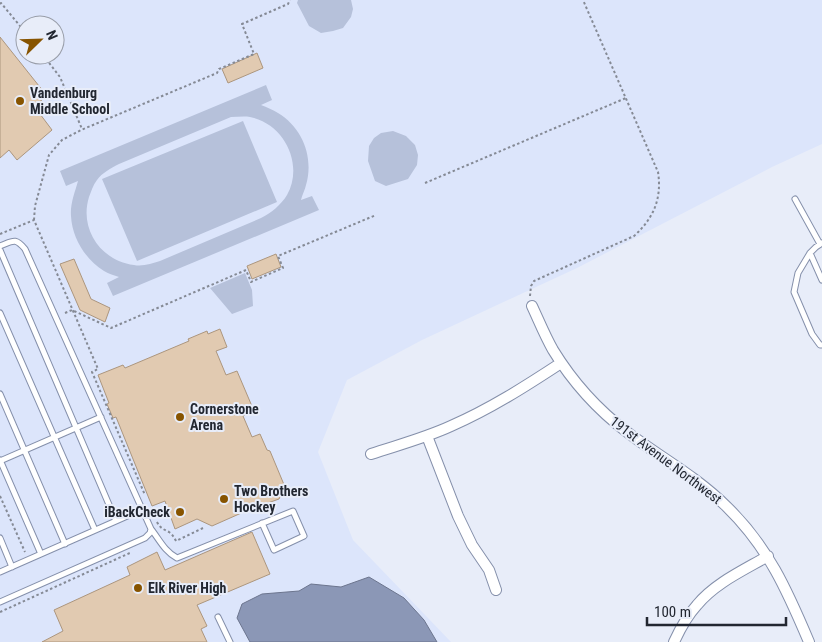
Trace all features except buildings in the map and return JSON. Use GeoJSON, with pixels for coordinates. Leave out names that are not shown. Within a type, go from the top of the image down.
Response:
{"type":"FeatureCollection","features":[{"type":"Feature","properties":{"kind":"street","name":"191st Avenue Northwest"},"geometry":{"type":"LineString","coordinates":[[532,306],[547,339],[561,362],[583,391],[610,418],[640,442],[694,478],[727,507],[750,531],[768,556],[809,642]]}},
{"type":"Feature","properties":{"kind":"street"},"geometry":{"type":"LineString","coordinates":[[371,454],[452,426],[538,379],[561,362]]}},
{"type":"Feature","properties":{"kind":"street"},"geometry":{"type":"LineString","coordinates":[[427,436],[458,516],[472,545],[489,570],[496,590]]}},
{"type":"Feature","properties":{"kind":"street"},"geometry":{"type":"LineString","coordinates":[[674,642],[688,617],[706,595],[768,556]]}},
{"type":"Feature","properties":{"kind":"lane"},"geometry":{"type":"LineString","coordinates":[[795,199],[821,244],[816,246],[810,253],[798,273],[794,292],[812,334],[822,345]]}},
{"type":"Feature","properties":{"kind":"lane"},"geometry":{"type":"LineString","coordinates":[[116,521],[0,248],[13,241],[20,242],[25,249],[142,509],[165,549],[177,558],[262,523],[293,511],[304,536],[274,550],[262,523]]}},
{"type":"Feature","properties":{"kind":"lane"},"geometry":{"type":"LineString","coordinates":[[810,253],[822,280]]}},
{"type":"Feature","properties":{"kind":"lane"},"geometry":{"type":"LineString","coordinates":[[0,313],[95,530]]}},
{"type":"Feature","properties":{"kind":"lane"},"geometry":{"type":"LineString","coordinates":[[0,394],[65,544]]}},
{"type":"Feature","properties":{"kind":"lane"},"geometry":{"type":"LineString","coordinates":[[41,554],[0,461],[101,417]]}},
{"type":"Feature","properties":{"kind":"lane"},"geometry":{"type":"LineString","coordinates":[[0,572],[142,509]]}},
{"type":"Feature","properties":{"kind":"lane"},"geometry":{"type":"LineString","coordinates":[[0,602],[145,538],[152,529]]}},
{"type":"Feature","properties":{"kind":"lane"},"geometry":{"type":"LineString","coordinates":[[0,538],[12,567]]}},
{"type":"Feature","properties":{"kind":"lane"},"geometry":{"type":"LineString","coordinates":[[218,617],[230,642]]}},
{"type":"Feature","properties":{"kind":"path"},"geometry":{"type":"LineString","coordinates":[[144,494],[92,372],[98,369],[34,220],[35,206],[49,155],[62,140],[82,129],[218,73],[219,69],[254,54],[242,24],[288,4],[290,0]]}},
{"type":"Feature","properties":{"kind":"path"},"geometry":{"type":"LineString","coordinates":[[532,306],[530,294],[534,281],[634,236],[652,216],[658,198],[660,182],[658,172],[583,0]]}},
{"type":"Feature","properties":{"kind":"path"},"geometry":{"type":"LineString","coordinates":[[0,4],[15,20]]}},
{"type":"Feature","properties":{"kind":"path"},"geometry":{"type":"LineString","coordinates":[[51,65],[60,77],[82,129]]}},
{"type":"Feature","properties":{"kind":"path"},"geometry":{"type":"LineString","coordinates":[[425,182],[626,98]]}},
{"type":"Feature","properties":{"kind":"path"},"geometry":{"type":"LineString","coordinates":[[72,310],[111,328],[246,270],[251,282],[283,268],[278,256],[376,215]]}},
{"type":"Feature","properties":{"kind":"path"},"geometry":{"type":"LineString","coordinates":[[0,234],[34,220]]}},
{"type":"Feature","properties":{"kind":"path"},"geometry":{"type":"LineString","coordinates":[[66,313],[72,310]]}},
{"type":"Feature","properties":{"kind":"path"},"geometry":{"type":"LineString","coordinates":[[0,496],[25,552]]}},
{"type":"Feature","properties":{"kind":"path"},"geometry":{"type":"LineString","coordinates":[[156,521],[163,530],[170,532],[176,541],[204,528]]}},
{"type":"Feature","properties":{"kind":"path"},"geometry":{"type":"LineString","coordinates":[[0,612],[132,552]]}},
{"type":"Feature","properties":{"kind":"shaded area"},"geometry":{"type":"Polygon","coordinates":[[[0,0],[822,0],[822,144],[772,167],[577,268],[422,340],[347,380],[318,452],[353,540],[451,642],[0,642],[0,0]]]}},
{"type":"Feature","properties":{"kind":"shaded area"},"geometry":{"type":"Polygon","coordinates":[[[298,0],[351,0],[353,9],[351,17],[343,28],[321,33],[309,26],[297,3],[298,0]]]}},
{"type":"Feature","properties":{"kind":"shaded area"},"geometry":{"type":"Polygon","coordinates":[[[266,85],[272,100],[261,105],[287,119],[300,135],[304,144],[309,164],[306,187],[301,200],[312,196],[319,210],[113,296],[107,283],[119,277],[97,266],[81,248],[74,232],[71,216],[72,203],[78,181],[66,186],[60,171],[266,85]],[[231,117],[119,164],[99,177],[89,197],[87,209],[87,221],[95,242],[112,257],[122,262],[137,265],[151,264],[261,218],[279,205],[287,195],[292,183],[292,159],[288,147],[273,128],[262,121],[250,117],[231,117]]]}},
{"type":"Feature","properties":{"kind":"shaded area"},"geometry":{"type":"Polygon","coordinates":[[[243,121],[277,202],[137,261],[102,179],[243,121]]]}},
{"type":"Feature","properties":{"kind":"shaded area"},"geometry":{"type":"Polygon","coordinates":[[[393,131],[406,136],[415,145],[418,155],[417,165],[408,179],[386,186],[375,181],[368,161],[369,146],[374,138],[381,133],[393,131]]]}},
{"type":"Feature","properties":{"kind":"shaded area"},"geometry":{"type":"Polygon","coordinates":[[[245,273],[252,290],[253,306],[232,314],[210,288],[245,273]]]}},
{"type":"Feature","properties":{"kind":"shaded area"},"geometry":{"type":"Polygon","coordinates":[[[369,577],[404,598],[424,620],[437,642],[250,642],[237,618],[242,604],[262,594],[299,591],[311,584],[341,587],[369,577]]]}},
{"type":"Feature","properties":{"kind":"place","name":"Vandenburg Middle School"},"geometry":{"type":"Point","coordinates":[20,101]}},
{"type":"Feature","properties":{"kind":"place","name":"Cornerstone Arena"},"geometry":{"type":"Point","coordinates":[180,417]}},
{"type":"Feature","properties":{"kind":"place","name":"Two Brothers Hockey"},"geometry":{"type":"Point","coordinates":[224,499]}},
{"type":"Feature","properties":{"kind":"place","name":"iBackCheck"},"geometry":{"type":"Point","coordinates":[180,512]}},
{"type":"Feature","properties":{"kind":"place","name":"Elk River High"},"geometry":{"type":"Point","coordinates":[138,588]}}]}
